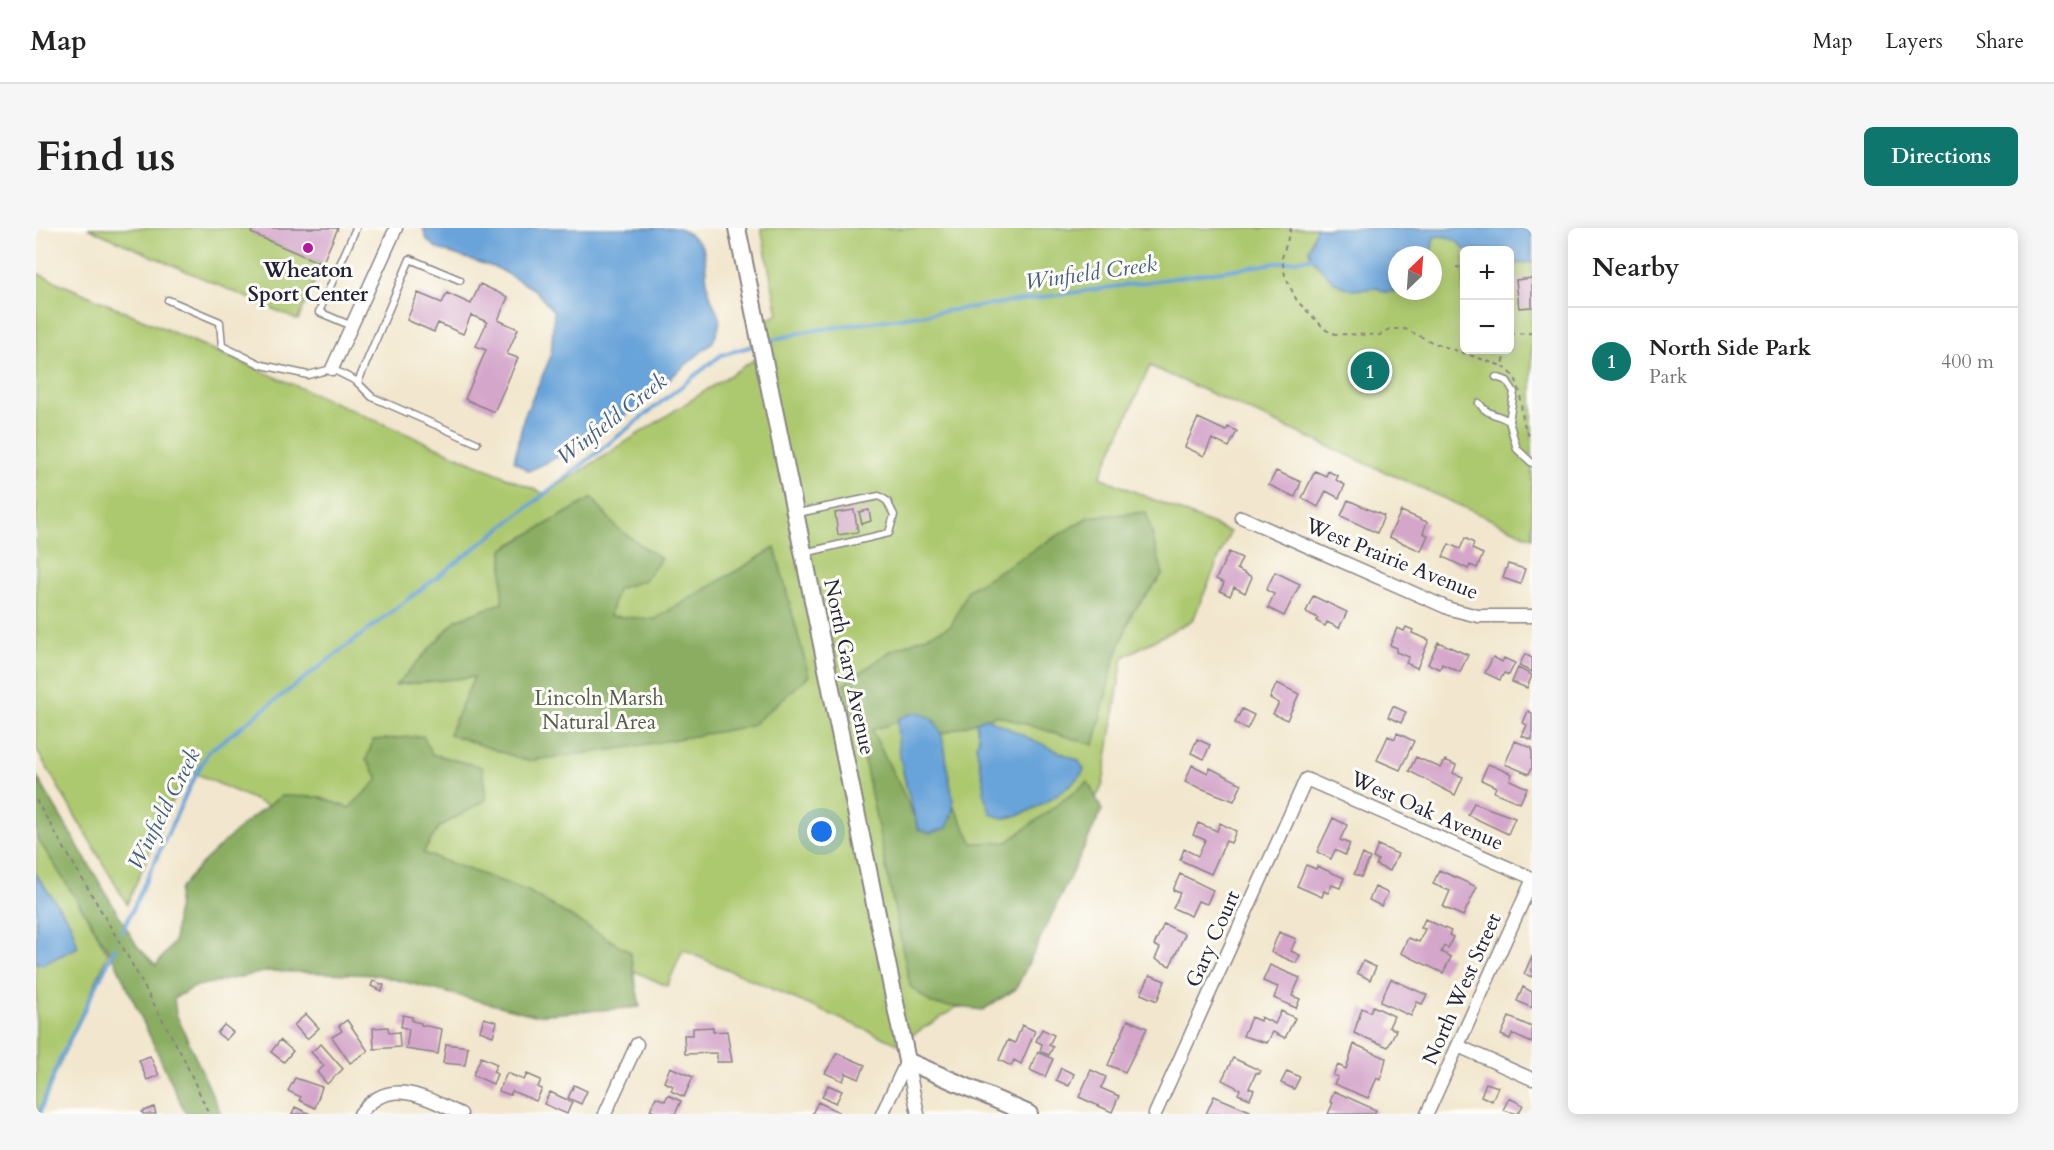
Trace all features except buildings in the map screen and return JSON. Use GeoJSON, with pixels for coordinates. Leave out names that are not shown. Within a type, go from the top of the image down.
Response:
{"type":"FeatureCollection","features":[{"type":"Feature","properties":{"kind":"street"},"geometry":{"type":"LineString","coordinates":[[332,369],[396,228]]}},
{"type":"Feature","properties":{"kind":"street","name":"North Gary Avenue"},"geometry":{"type":"LineString","coordinates":[[737,228],[918,1114]]}},
{"type":"Feature","properties":{"kind":"street","name":"West Prairie Avenue"},"geometry":{"type":"LineString","coordinates":[[1241,517],[1450,609],[1478,616],[1532,616]]}},
{"type":"Feature","properties":{"kind":"street","name":"West Oak Avenue"},"geometry":{"type":"LineString","coordinates":[[1306,779],[1532,880]]}},
{"type":"Feature","properties":{"kind":"street","name":"Gary Court"},"geometry":{"type":"LineString","coordinates":[[1155,1114],[1306,779]]}},
{"type":"Feature","properties":{"kind":"street","name":"North West Street"},"geometry":{"type":"LineString","coordinates":[[1428,1114],[1532,880]]}},
{"type":"Feature","properties":{"kind":"street"},"geometry":{"type":"LineString","coordinates":[[605,1114],[637,1044]]}},
{"type":"Feature","properties":{"kind":"street"},"geometry":{"type":"LineString","coordinates":[[1458,1046],[1532,1078]]}},
{"type":"Feature","properties":{"kind":"street"},"geometry":{"type":"LineString","coordinates":[[882,1114],[907,1061],[1029,1114]]}},
{"type":"Feature","properties":{"kind":"street"},"geometry":{"type":"LineString","coordinates":[[360,1114],[383,1093],[407,1092],[461,1114]]}},
{"type":"Feature","properties":{"kind":"lane"},"geometry":{"type":"LineString","coordinates":[[352,326],[319,312],[356,228]]}},
{"type":"Feature","properties":{"kind":"lane"},"geometry":{"type":"LineString","coordinates":[[358,382],[410,258],[460,280]]}},
{"type":"Feature","properties":{"kind":"lane"},"geometry":{"type":"LineString","coordinates":[[168,300],[220,322],[222,346],[262,365],[308,375],[332,369],[358,382],[372,397],[477,443]]}},
{"type":"Feature","properties":{"kind":"lane"},"geometry":{"type":"LineString","coordinates":[[1496,377],[1507,381],[1514,392],[1509,421],[1518,449],[1532,463]]}},
{"type":"Feature","properties":{"kind":"lane"},"geometry":{"type":"LineString","coordinates":[[1479,403],[1486,412],[1498,414],[1509,421]]}},
{"type":"Feature","properties":{"kind":"lane"},"geometry":{"type":"LineString","coordinates":[[795,514],[879,496],[887,501],[894,515],[889,533],[803,553]]}},
{"type":"Feature","properties":{"kind":"path"},"geometry":{"type":"LineString","coordinates":[[1291,228],[1282,258],[1283,268],[1297,301],[1326,330],[1335,334],[1380,334],[1389,329],[1405,329],[1434,343],[1502,366]]}},
{"type":"Feature","properties":{"kind":"path"},"geometry":{"type":"LineString","coordinates":[[1456,267],[1460,266]]}},
{"type":"Feature","properties":{"kind":"path"},"geometry":{"type":"LineString","coordinates":[[1514,332],[1532,333]]}},
{"type":"Feature","properties":{"kind":"path"},"geometry":{"type":"LineString","coordinates":[[36,800],[183,1057],[209,1114]]}},
{"type":"Feature","properties":{"kind":"green space"},"geometry":{"type":"Polygon","coordinates":[[[88,228],[253,228],[252,233],[322,264],[298,320],[88,228]]]}},
{"type":"Feature","properties":{"kind":"green space","name":"Lincoln Marsh Natural Area"},"geometry":{"type":"Polygon","coordinates":[[[761,228],[1532,228],[1532,538],[1150,366],[1100,477],[1230,532],[1193,620],[1123,657],[1103,783],[1031,937],[980,993],[898,1044],[683,950],[667,986],[186,769],[127,904],[36,749],[36,273],[545,494],[763,354],[758,326],[778,314],[761,228]]]}},
{"type":"Feature","properties":{"kind":"green space","name":"Lincoln Marsh Natural Area"},"geometry":{"type":"Polygon","coordinates":[[[592,498],[617,528],[661,559],[645,580],[617,589],[610,616],[655,619],[775,548],[809,676],[751,726],[631,747],[527,761],[449,734],[474,677],[396,685],[456,620],[502,603],[503,549],[592,498]]]}},
{"type":"Feature","properties":{"kind":"green space"},"geometry":{"type":"Polygon","coordinates":[[[1146,512],[1163,574],[1132,613],[1114,661],[1094,745],[996,715],[941,734],[934,720],[900,718],[898,722],[872,730],[909,804],[919,830],[930,833],[947,828],[954,807],[973,843],[1007,842],[1088,782],[1102,810],[1016,989],[983,1010],[932,1004],[910,986],[859,734],[844,684],[891,651],[951,626],[968,590],[1088,517],[1146,512]]]}},
{"type":"Feature","properties":{"kind":"green space"},"geometry":{"type":"Polygon","coordinates":[[[423,736],[432,754],[482,767],[486,800],[439,827],[423,853],[528,891],[630,952],[640,1007],[534,1015],[378,975],[269,971],[197,986],[174,998],[176,1014],[221,1114],[186,1114],[114,959],[36,836],[36,775],[137,946],[156,965],[174,942],[179,890],[199,866],[246,822],[281,796],[319,797],[349,808],[379,779],[366,760],[373,740],[423,736]]]}},
{"type":"Feature","properties":{"kind":"green space"},"geometry":{"type":"Polygon","coordinates":[[[36,826],[108,954],[38,1114],[36,1114],[36,826]]]}},
{"type":"Feature","properties":{"kind":"water"},"geometry":{"type":"Polygon","coordinates":[[[423,228],[679,228],[698,242],[703,249],[709,291],[720,320],[717,333],[712,343],[619,421],[572,450],[529,471],[514,461],[524,417],[551,356],[554,312],[535,290],[499,269],[438,249],[427,240],[423,228]]]}},
{"type":"Feature","properties":{"kind":"water"},"geometry":{"type":"Polygon","coordinates":[[[1316,228],[1532,228],[1532,262],[1514,264],[1514,246],[1462,246],[1444,236],[1434,237],[1432,246],[1388,246],[1388,292],[1377,288],[1352,290],[1335,283],[1311,258],[1309,249],[1316,228]]]}},
{"type":"Feature","properties":{"kind":"water"},"geometry":{"type":"Polygon","coordinates":[[[916,712],[933,720],[942,736],[952,797],[953,811],[947,828],[930,833],[919,830],[907,790],[898,741],[899,718],[916,712]]]}},
{"type":"Feature","properties":{"kind":"water"},"geometry":{"type":"Polygon","coordinates":[[[986,718],[1079,761],[1084,770],[1059,793],[1024,813],[1004,818],[991,814],[983,792],[985,788],[976,745],[979,740],[976,722],[986,718]]]}},
{"type":"Feature","properties":{"kind":"water"},"geometry":{"type":"Polygon","coordinates":[[[36,874],[71,924],[78,947],[42,965],[36,962],[36,874]]]}},
{"type":"Feature","properties":{"kind":"waterway","name":"Winfield Creek"},"geometry":{"type":"LineString","coordinates":[[766,342],[803,332],[1311,258]]}},
{"type":"Feature","properties":{"kind":"waterway","name":"Winfield Creek"},"geometry":{"type":"LineString","coordinates":[[122,932],[208,752],[504,526],[721,355],[756,345]]}},
{"type":"Feature","properties":{"kind":"waterway","name":"Winfield Creek"},"geometry":{"type":"LineString","coordinates":[[39,1114],[60,1059],[115,948]]}},
{"type":"Feature","properties":{"kind":"place","name":"Wheaton Sport Center"},"geometry":{"type":"Point","coordinates":[308,248]}},
{"type":"Feature","properties":{"kind":"place","name":"North Side Park"},"geometry":{"type":"Point","coordinates":[1370,371]}}]}
